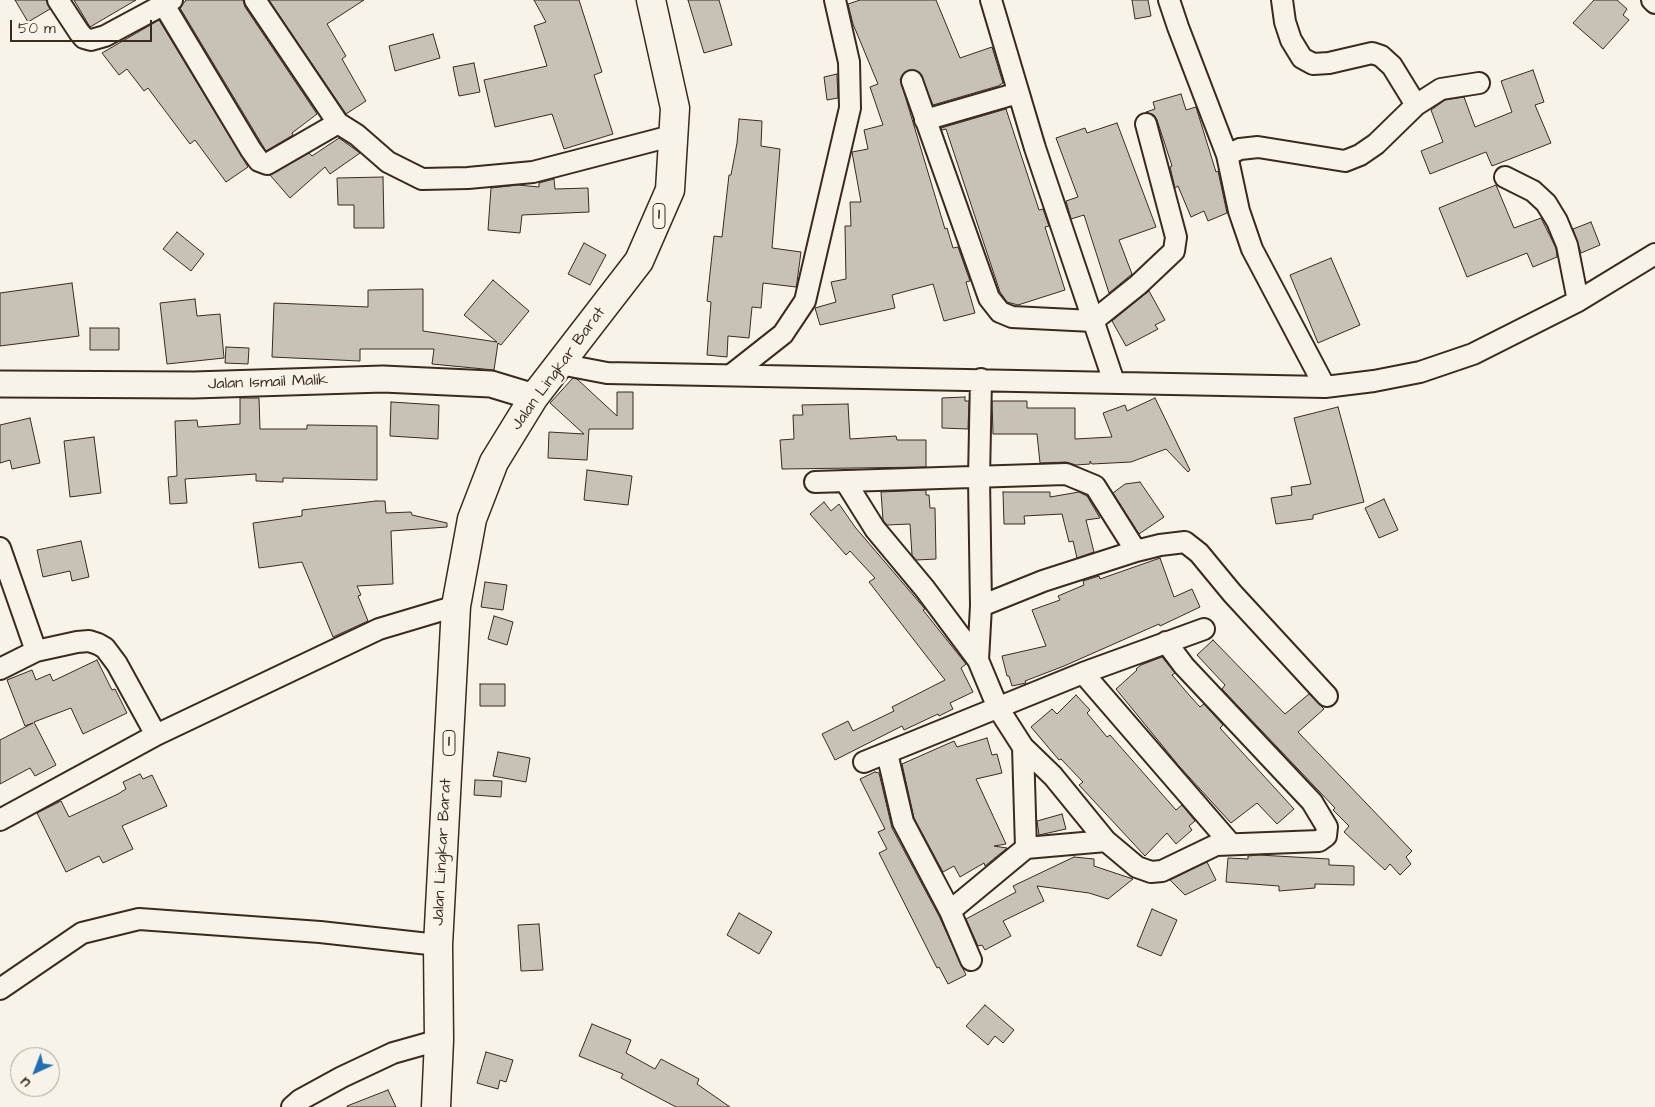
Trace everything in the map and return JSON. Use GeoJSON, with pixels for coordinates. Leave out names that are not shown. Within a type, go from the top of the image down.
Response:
{"type":"FeatureCollection","features":[{"type":"Feature","properties":{"kind":"highway","name":"Jalan Lingkar Barat"},"geometry":{"type":"LineString","coordinates":[[436,1107],[439,1040],[438,946],[456,606],[472,519],[494,462],[534,397],[639,261],[670,190],[675,135],[675,108],[651,0]]}},
{"type":"Feature","properties":{"kind":"main road","name":"Jalan Ismail Malik"},"geometry":{"type":"LineString","coordinates":[[0,384],[194,385],[383,378],[491,384],[534,397]]}},
{"type":"Feature","properties":{"kind":"street"},"geometry":{"type":"LineString","coordinates":[[58,0],[78,32],[84,38],[91,40],[105,36],[166,2],[260,161],[272,162],[338,124]]}},
{"type":"Feature","properties":{"kind":"street"},"geometry":{"type":"LineString","coordinates":[[255,0],[338,124],[357,135],[388,162],[422,179],[468,178],[533,172],[675,135]]}},
{"type":"Feature","properties":{"kind":"street"},"geometry":{"type":"LineString","coordinates":[[731,375],[783,334],[805,302],[850,108],[849,62],[835,0]]}},
{"type":"Feature","properties":{"kind":"street"},"geometry":{"type":"LineString","coordinates":[[991,0],[1018,93],[1114,382]]}},
{"type":"Feature","properties":{"kind":"street"},"geometry":{"type":"LineString","coordinates":[[1169,0],[1227,155],[1239,211],[1252,249],[1325,387]]}},
{"type":"Feature","properties":{"kind":"street"},"geometry":{"type":"LineString","coordinates":[[1282,0],[1285,22],[1302,58],[1313,64],[1329,63],[1372,53],[1381,56],[1392,66],[1416,105]]}},
{"type":"Feature","properties":{"kind":"street"},"geometry":{"type":"LineString","coordinates":[[1652,0],[1655,3]]}},
{"type":"Feature","properties":{"kind":"street"},"geometry":{"type":"LineString","coordinates":[[912,81],[984,284],[994,307],[1012,317],[1093,321],[1174,251],[1176,237],[1146,124]]}},
{"type":"Feature","properties":{"kind":"street"},"geometry":{"type":"LineString","coordinates":[[1227,155],[1240,149],[1258,147],[1345,161],[1360,155],[1376,144],[1416,105],[1441,89],[1479,82]]}},
{"type":"Feature","properties":{"kind":"street"},"geometry":{"type":"LineString","coordinates":[[925,120],[1018,93]]}},
{"type":"Feature","properties":{"kind":"street"},"geometry":{"type":"LineString","coordinates":[[1505,177],[1533,191],[1546,204],[1557,221],[1567,245],[1578,301]]}},
{"type":"Feature","properties":{"kind":"street"},"geometry":{"type":"LineString","coordinates":[[560,364],[606,373],[1325,387],[1374,381],[1420,372],[1473,354],[1578,301],[1655,254]]}},
{"type":"Feature","properties":{"kind":"street"},"geometry":{"type":"LineString","coordinates":[[978,660],[981,606],[978,478],[982,379]]}},
{"type":"Feature","properties":{"kind":"street"},"geometry":{"type":"LineString","coordinates":[[814,482],[1066,474],[1095,486],[1136,551]]}},
{"type":"Feature","properties":{"kind":"street"},"geometry":{"type":"LineString","coordinates":[[845,481],[875,529],[925,589],[978,660],[998,708],[1023,747],[1053,776],[1106,841],[1137,867],[1151,872],[1162,871],[1216,846],[1319,841],[1326,836],[1327,827],[1312,802],[1184,666],[1166,642]]}},
{"type":"Feature","properties":{"kind":"street"},"geometry":{"type":"LineString","coordinates":[[981,606],[1043,582],[1136,551],[1160,545],[1185,542],[1199,554],[1232,593],[1327,696]]}},
{"type":"Feature","properties":{"kind":"street"},"geometry":{"type":"LineString","coordinates":[[0,548],[36,651]]}},
{"type":"Feature","properties":{"kind":"street"},"geometry":{"type":"LineString","coordinates":[[0,820],[156,736],[379,629],[456,606]]}},
{"type":"Feature","properties":{"kind":"street"},"geometry":{"type":"LineString","coordinates":[[864,762],[1083,674],[1204,629]]}},
{"type":"Feature","properties":{"kind":"street"},"geometry":{"type":"LineString","coordinates":[[0,669],[36,651],[89,641],[105,648],[117,664],[156,736]]}},
{"type":"Feature","properties":{"kind":"street"},"geometry":{"type":"LineString","coordinates":[[1083,674],[1230,844]]}},
{"type":"Feature","properties":{"kind":"street"},"geometry":{"type":"LineString","coordinates":[[1023,747],[1026,848]]}},
{"type":"Feature","properties":{"kind":"street"},"geometry":{"type":"LineString","coordinates":[[887,752],[903,822],[950,911],[971,960]]}},
{"type":"Feature","properties":{"kind":"street"},"geometry":{"type":"LineString","coordinates":[[950,911],[1026,848],[1106,841]]}},
{"type":"Feature","properties":{"kind":"street"},"geometry":{"type":"LineString","coordinates":[[0,989],[82,933],[139,919],[320,932],[438,946]]}},
{"type":"Feature","properties":{"kind":"street"},"geometry":{"type":"LineString","coordinates":[[292,1107],[309,1095],[393,1053],[439,1040]]}},
{"type":"Feature","properties":{"kind":"building"},"geometry":{"type":"Polygon","coordinates":[[[15,0],[46,0],[50,9],[28,22],[15,0]]]}},
{"type":"Feature","properties":{"kind":"building"},"geometry":{"type":"Polygon","coordinates":[[[74,0],[136,0],[90,27],[74,0]]]}},
{"type":"Feature","properties":{"kind":"building"},"geometry":{"type":"Polygon","coordinates":[[[186,0],[243,0],[245,7],[317,114],[292,133],[293,135],[266,151],[180,8],[186,0]]]}},
{"type":"Feature","properties":{"kind":"building"},"geometry":{"type":"Polygon","coordinates":[[[269,0],[364,0],[327,24],[346,56],[342,59],[366,101],[346,114],[269,0]]]}},
{"type":"Feature","properties":{"kind":"building"},"geometry":{"type":"Polygon","coordinates":[[[534,0],[579,0],[602,72],[594,75],[613,134],[564,149],[552,114],[495,127],[484,80],[547,66],[534,26],[546,22],[534,0]]]}},
{"type":"Feature","properties":{"kind":"building"},"geometry":{"type":"Polygon","coordinates":[[[688,0],[719,0],[732,45],[704,53],[688,0]]]}},
{"type":"Feature","properties":{"kind":"building"},"geometry":{"type":"Polygon","coordinates":[[[860,0],[936,0],[960,58],[992,47],[1003,83],[998,86],[933,105],[919,72],[908,70],[900,79],[945,229],[947,228],[953,248],[958,247],[970,281],[966,282],[975,313],[944,321],[933,284],[892,295],[895,308],[820,325],[815,308],[836,302],[831,282],[846,279],[845,226],[851,226],[850,202],[861,202],[852,152],[868,149],[864,130],[883,125],[870,87],[878,84],[853,24],[848,4],[860,0]]]}},
{"type":"Feature","properties":{"kind":"building"},"geometry":{"type":"Polygon","coordinates":[[[1132,0],[1148,0],[1151,16],[1135,19],[1132,0]]]}},
{"type":"Feature","properties":{"kind":"building"},"geometry":{"type":"Polygon","coordinates":[[[1594,0],[1617,0],[1627,9],[1623,15],[1629,20],[1603,49],[1573,23],[1594,0]]]}},
{"type":"Feature","properties":{"kind":"building"},"geometry":{"type":"Polygon","coordinates":[[[159,20],[248,167],[226,182],[195,140],[190,144],[148,88],[144,91],[127,69],[119,75],[102,53],[159,20]]]}},
{"type":"Feature","properties":{"kind":"building"},"geometry":{"type":"Polygon","coordinates":[[[433,34],[440,58],[395,71],[389,46],[433,34]]]}},
{"type":"Feature","properties":{"kind":"building"},"geometry":{"type":"Polygon","coordinates":[[[474,63],[480,92],[459,96],[453,67],[474,63]]]}},
{"type":"Feature","properties":{"kind":"building"},"geometry":{"type":"Polygon","coordinates":[[[1533,70],[1544,102],[1535,105],[1551,143],[1492,166],[1486,152],[1430,174],[1421,151],[1443,142],[1431,110],[1445,100],[1464,97],[1475,127],[1512,112],[1501,81],[1533,70]]]}},
{"type":"Feature","properties":{"kind":"building"},"geometry":{"type":"Polygon","coordinates":[[[837,74],[838,98],[827,100],[824,77],[837,74]]]}},
{"type":"Feature","properties":{"kind":"building"},"geometry":{"type":"Polygon","coordinates":[[[1181,94],[1186,110],[1196,107],[1216,172],[1218,171],[1227,213],[1208,221],[1204,211],[1191,217],[1178,186],[1175,188],[1170,167],[1172,166],[1157,120],[1154,115],[1146,112],[1155,109],[1153,102],[1181,94]]]}},
{"type":"Feature","properties":{"kind":"building"},"geometry":{"type":"Polygon","coordinates":[[[1006,109],[1039,210],[1043,209],[1049,226],[1045,227],[1065,290],[1018,305],[1007,302],[1000,292],[946,129],[942,130],[941,128],[1006,109]]]}},
{"type":"Feature","properties":{"kind":"building"},"geometry":{"type":"Polygon","coordinates":[[[739,119],[762,121],[761,146],[780,149],[772,248],[801,252],[796,287],[763,283],[761,308],[752,307],[749,338],[728,336],[727,357],[707,355],[711,302],[707,301],[714,236],[722,237],[729,175],[731,175],[737,143],[739,119]]]}},
{"type":"Feature","properties":{"kind":"building"},"geometry":{"type":"Polygon","coordinates":[[[1117,123],[1156,227],[1119,240],[1132,274],[1109,293],[1084,215],[1071,219],[1066,201],[1078,197],[1056,138],[1085,128],[1087,133],[1117,123]]]}},
{"type":"Feature","properties":{"kind":"building"},"geometry":{"type":"Polygon","coordinates":[[[339,138],[360,153],[330,174],[325,167],[290,198],[270,175],[309,153],[312,156],[339,138]]]}},
{"type":"Feature","properties":{"kind":"building"},"geometry":{"type":"Polygon","coordinates":[[[383,177],[384,228],[354,228],[354,205],[338,205],[337,178],[383,177]]]}},
{"type":"Feature","properties":{"kind":"building"},"geometry":{"type":"Polygon","coordinates":[[[554,179],[555,189],[588,188],[589,212],[522,215],[520,233],[488,230],[491,188],[518,185],[539,187],[539,183],[554,179]]]}},
{"type":"Feature","properties":{"kind":"building"},"geometry":{"type":"Polygon","coordinates":[[[1496,185],[1514,228],[1541,218],[1556,248],[1557,257],[1533,267],[1527,253],[1467,277],[1439,208],[1496,185]]]}},
{"type":"Feature","properties":{"kind":"building"},"geometry":{"type":"Polygon","coordinates":[[[1591,222],[1600,245],[1581,253],[1573,229],[1591,222]]]}},
{"type":"Feature","properties":{"kind":"building"},"geometry":{"type":"Polygon","coordinates":[[[177,232],[204,254],[191,271],[163,249],[177,232]]]}},
{"type":"Feature","properties":{"kind":"building"},"geometry":{"type":"Polygon","coordinates":[[[584,243],[606,255],[590,285],[568,274],[584,243]]]}},
{"type":"Feature","properties":{"kind":"building"},"geometry":{"type":"Polygon","coordinates":[[[1331,258],[1360,325],[1318,343],[1290,275],[1331,258]]]}},
{"type":"Feature","properties":{"kind":"building"},"geometry":{"type":"Polygon","coordinates":[[[493,280],[529,311],[501,345],[498,343],[494,370],[432,364],[434,349],[360,349],[360,361],[272,357],[274,303],[368,307],[368,290],[423,289],[423,331],[497,342],[464,315],[493,280]]]}},
{"type":"Feature","properties":{"kind":"building"},"geometry":{"type":"Polygon","coordinates":[[[72,283],[79,336],[0,346],[0,293],[72,283]]]}},
{"type":"Feature","properties":{"kind":"building"},"geometry":{"type":"Polygon","coordinates":[[[1149,291],[1165,320],[1155,325],[1158,329],[1126,346],[1112,321],[1149,291]]]}},
{"type":"Feature","properties":{"kind":"building"},"geometry":{"type":"Polygon","coordinates":[[[195,299],[197,316],[220,314],[224,358],[167,364],[160,303],[195,299]]]}},
{"type":"Feature","properties":{"kind":"building"},"geometry":{"type":"Polygon","coordinates":[[[90,328],[119,328],[119,350],[90,350],[90,328]]]}},
{"type":"Feature","properties":{"kind":"building"},"geometry":{"type":"Polygon","coordinates":[[[226,347],[249,348],[248,364],[225,363],[226,347]]]}},
{"type":"Feature","properties":{"kind":"building"},"geometry":{"type":"Polygon","coordinates":[[[573,378],[577,379],[617,416],[617,392],[633,392],[633,429],[589,429],[587,460],[548,458],[549,432],[584,434],[550,403],[573,378]]]}},
{"type":"Feature","properties":{"kind":"building"},"geometry":{"type":"Polygon","coordinates":[[[965,397],[965,401],[969,401],[968,429],[942,428],[942,398],[965,397]]]}},
{"type":"Feature","properties":{"kind":"building"},"geometry":{"type":"Polygon","coordinates":[[[240,398],[259,398],[260,429],[307,429],[307,425],[377,426],[377,480],[283,478],[283,482],[256,481],[256,474],[185,479],[187,503],[170,504],[168,477],[177,476],[175,421],[197,420],[198,427],[240,424],[240,398]]]}},
{"type":"Feature","properties":{"kind":"building"},"geometry":{"type":"Polygon","coordinates":[[[1155,398],[1190,470],[1188,472],[1166,449],[1131,462],[1092,464],[1090,461],[1090,464],[1076,465],[1066,462],[1040,463],[1037,434],[993,434],[992,401],[1027,401],[1027,408],[1075,408],[1075,439],[1112,437],[1103,413],[1125,405],[1127,411],[1155,398]]]}},
{"type":"Feature","properties":{"kind":"building"},"geometry":{"type":"Polygon","coordinates":[[[391,402],[439,405],[438,439],[390,436],[391,402]]]}},
{"type":"Feature","properties":{"kind":"building"},"geometry":{"type":"Polygon","coordinates":[[[848,404],[850,439],[896,436],[897,440],[926,440],[926,467],[782,469],[780,440],[794,439],[793,415],[803,415],[802,405],[848,404]]]}},
{"type":"Feature","properties":{"kind":"building"},"geometry":{"type":"Polygon","coordinates":[[[1338,407],[1364,502],[1313,515],[1313,519],[1276,524],[1271,498],[1292,495],[1291,487],[1311,484],[1294,418],[1338,407]]]}},
{"type":"Feature","properties":{"kind":"building"},"geometry":{"type":"Polygon","coordinates":[[[30,418],[40,463],[12,469],[10,460],[0,463],[0,425],[30,418]]]}},
{"type":"Feature","properties":{"kind":"building"},"geometry":{"type":"Polygon","coordinates":[[[94,437],[101,493],[70,497],[64,441],[94,437]]]}},
{"type":"Feature","properties":{"kind":"building"},"geometry":{"type":"Polygon","coordinates":[[[587,470],[632,476],[628,505],[584,500],[587,470]]]}},
{"type":"Feature","properties":{"kind":"building"},"geometry":{"type":"Polygon","coordinates":[[[1140,482],[1164,517],[1139,534],[1113,493],[1125,484],[1140,482]]]}},
{"type":"Feature","properties":{"kind":"building"},"geometry":{"type":"Polygon","coordinates":[[[926,490],[926,495],[929,495],[930,508],[935,508],[936,559],[916,560],[912,555],[910,524],[887,525],[883,520],[881,492],[926,490]]]}},
{"type":"Feature","properties":{"kind":"building"},"geometry":{"type":"Polygon","coordinates":[[[1003,492],[1050,492],[1050,497],[1079,492],[1087,496],[1100,518],[1086,520],[1094,552],[1077,558],[1073,541],[1069,542],[1062,514],[1024,516],[1025,524],[1004,524],[1003,492]]]}},
{"type":"Feature","properties":{"kind":"building"},"geometry":{"type":"Polygon","coordinates":[[[1384,499],[1398,530],[1379,538],[1365,508],[1384,499]]]}},
{"type":"Feature","properties":{"kind":"building"},"geometry":{"type":"Polygon","coordinates":[[[385,501],[386,513],[411,512],[412,515],[447,523],[447,527],[391,531],[393,584],[357,586],[361,595],[358,596],[368,621],[333,637],[302,562],[259,568],[253,523],[302,516],[302,510],[385,501]]]}},
{"type":"Feature","properties":{"kind":"building"},"geometry":{"type":"Polygon","coordinates":[[[824,502],[831,511],[839,504],[855,527],[925,609],[923,610],[966,664],[961,668],[973,692],[950,703],[953,709],[939,716],[938,714],[904,730],[902,726],[835,760],[822,734],[848,721],[853,731],[894,711],[892,707],[945,680],[869,582],[875,578],[850,551],[846,555],[810,514],[824,502]]]}},
{"type":"Feature","properties":{"kind":"building"},"geometry":{"type":"Polygon","coordinates":[[[81,541],[89,577],[72,581],[70,571],[43,577],[37,550],[81,541]]]}},
{"type":"Feature","properties":{"kind":"building"},"geometry":{"type":"Polygon","coordinates":[[[1160,558],[1174,597],[1192,589],[1200,607],[1160,626],[1159,624],[1025,681],[1026,683],[1012,686],[1009,676],[1007,676],[1002,656],[1046,646],[1032,610],[1060,600],[1058,596],[1084,585],[1083,581],[1099,576],[1100,579],[1160,558]]]}},
{"type":"Feature","properties":{"kind":"building"},"geometry":{"type":"Polygon","coordinates":[[[485,582],[507,585],[503,610],[481,607],[485,582]]]}},
{"type":"Feature","properties":{"kind":"building"},"geometry":{"type":"Polygon","coordinates":[[[494,616],[513,622],[507,645],[488,639],[494,616]]]}},
{"type":"Feature","properties":{"kind":"building"},"geometry":{"type":"Polygon","coordinates":[[[1213,640],[1285,714],[1309,694],[1324,709],[1298,732],[1412,851],[1406,857],[1411,864],[1400,875],[1390,864],[1385,870],[1344,832],[1349,826],[1333,810],[1335,808],[1222,689],[1225,685],[1197,655],[1213,640]]]}},
{"type":"Feature","properties":{"kind":"building"},"geometry":{"type":"Polygon","coordinates":[[[1162,657],[1175,673],[1172,675],[1190,696],[1200,707],[1204,704],[1223,725],[1220,728],[1294,809],[1277,824],[1257,803],[1231,823],[1179,766],[1116,689],[1141,665],[1162,657]]]}},
{"type":"Feature","properties":{"kind":"building"},"geometry":{"type":"Polygon","coordinates":[[[97,660],[112,690],[115,689],[127,713],[83,734],[71,708],[34,722],[56,765],[35,776],[30,768],[0,784],[0,740],[33,723],[25,726],[7,680],[32,670],[36,680],[50,674],[53,681],[97,660]]]}},
{"type":"Feature","properties":{"kind":"building"},"geometry":{"type":"Polygon","coordinates":[[[480,684],[505,684],[505,706],[480,706],[480,684]]]}},
{"type":"Feature","properties":{"kind":"building"},"geometry":{"type":"Polygon","coordinates":[[[1076,695],[1090,710],[1087,713],[1107,737],[1110,735],[1176,810],[1182,805],[1195,821],[1189,826],[1192,830],[1176,844],[1167,833],[1145,856],[1079,785],[1083,782],[1061,759],[1059,760],[1031,727],[1052,709],[1057,714],[1076,695]]]}},
{"type":"Feature","properties":{"kind":"building"},"geometry":{"type":"Polygon","coordinates":[[[987,738],[992,755],[997,754],[1002,773],[976,779],[1006,844],[994,846],[1007,848],[985,866],[984,863],[960,877],[954,866],[943,872],[914,818],[902,764],[954,741],[957,747],[987,738]]]}},
{"type":"Feature","properties":{"kind":"building"},"geometry":{"type":"Polygon","coordinates":[[[498,752],[530,758],[526,782],[493,776],[498,752]]]}},
{"type":"Feature","properties":{"kind":"building"},"geometry":{"type":"Polygon","coordinates":[[[875,772],[879,773],[892,828],[939,916],[966,975],[948,984],[939,967],[937,968],[879,853],[887,849],[878,832],[885,829],[860,779],[875,772]]]}},
{"type":"Feature","properties":{"kind":"building"},"geometry":{"type":"Polygon","coordinates":[[[140,774],[143,779],[152,775],[167,806],[122,826],[133,849],[103,863],[99,856],[66,872],[37,813],[61,801],[69,817],[118,794],[126,789],[123,782],[140,774]]]}},
{"type":"Feature","properties":{"kind":"building"},"geometry":{"type":"Polygon","coordinates":[[[475,780],[502,781],[501,797],[474,795],[475,780]]]}},
{"type":"Feature","properties":{"kind":"building"},"geometry":{"type":"Polygon","coordinates":[[[1062,814],[1066,829],[1039,835],[1037,821],[1062,814]]]}},
{"type":"Feature","properties":{"kind":"building"},"geometry":{"type":"Polygon","coordinates":[[[1248,856],[1329,859],[1329,865],[1354,866],[1354,885],[1315,884],[1315,888],[1279,891],[1279,886],[1226,882],[1228,858],[1248,859],[1248,856]]]}},
{"type":"Feature","properties":{"kind":"building"},"geometry":{"type":"Polygon","coordinates":[[[1074,857],[1094,859],[1094,866],[1133,879],[1108,899],[1089,893],[1037,886],[1044,901],[1003,921],[1011,936],[985,950],[982,945],[978,946],[966,919],[1016,892],[1013,886],[1074,857]]]}},
{"type":"Feature","properties":{"kind":"building"},"geometry":{"type":"Polygon","coordinates":[[[1207,862],[1216,880],[1185,895],[1170,880],[1207,862]]]}},
{"type":"Feature","properties":{"kind":"building"},"geometry":{"type":"Polygon","coordinates":[[[1152,909],[1177,920],[1161,956],[1137,946],[1152,909]]]}},
{"type":"Feature","properties":{"kind":"building"},"geometry":{"type":"Polygon","coordinates":[[[739,913],[772,932],[759,954],[727,935],[739,913]]]}},
{"type":"Feature","properties":{"kind":"building"},"geometry":{"type":"Polygon","coordinates":[[[539,924],[543,970],[521,971],[518,925],[539,924]]]}},
{"type":"Feature","properties":{"kind":"building"},"geometry":{"type":"Polygon","coordinates":[[[985,1005],[1014,1030],[1003,1043],[995,1036],[988,1045],[966,1026],[985,1005]]]}},
{"type":"Feature","properties":{"kind":"building"},"geometry":{"type":"Polygon","coordinates":[[[592,1024],[631,1040],[626,1053],[655,1069],[661,1059],[699,1079],[697,1084],[730,1107],[676,1107],[621,1078],[623,1074],[579,1056],[592,1024]]]}},
{"type":"Feature","properties":{"kind":"building"},"geometry":{"type":"Polygon","coordinates":[[[486,1052],[513,1060],[506,1082],[500,1080],[498,1089],[477,1083],[486,1052]]]}},
{"type":"Feature","properties":{"kind":"building"},"geometry":{"type":"Polygon","coordinates":[[[388,1090],[396,1107],[347,1107],[347,1106],[388,1090]]]}}]}
